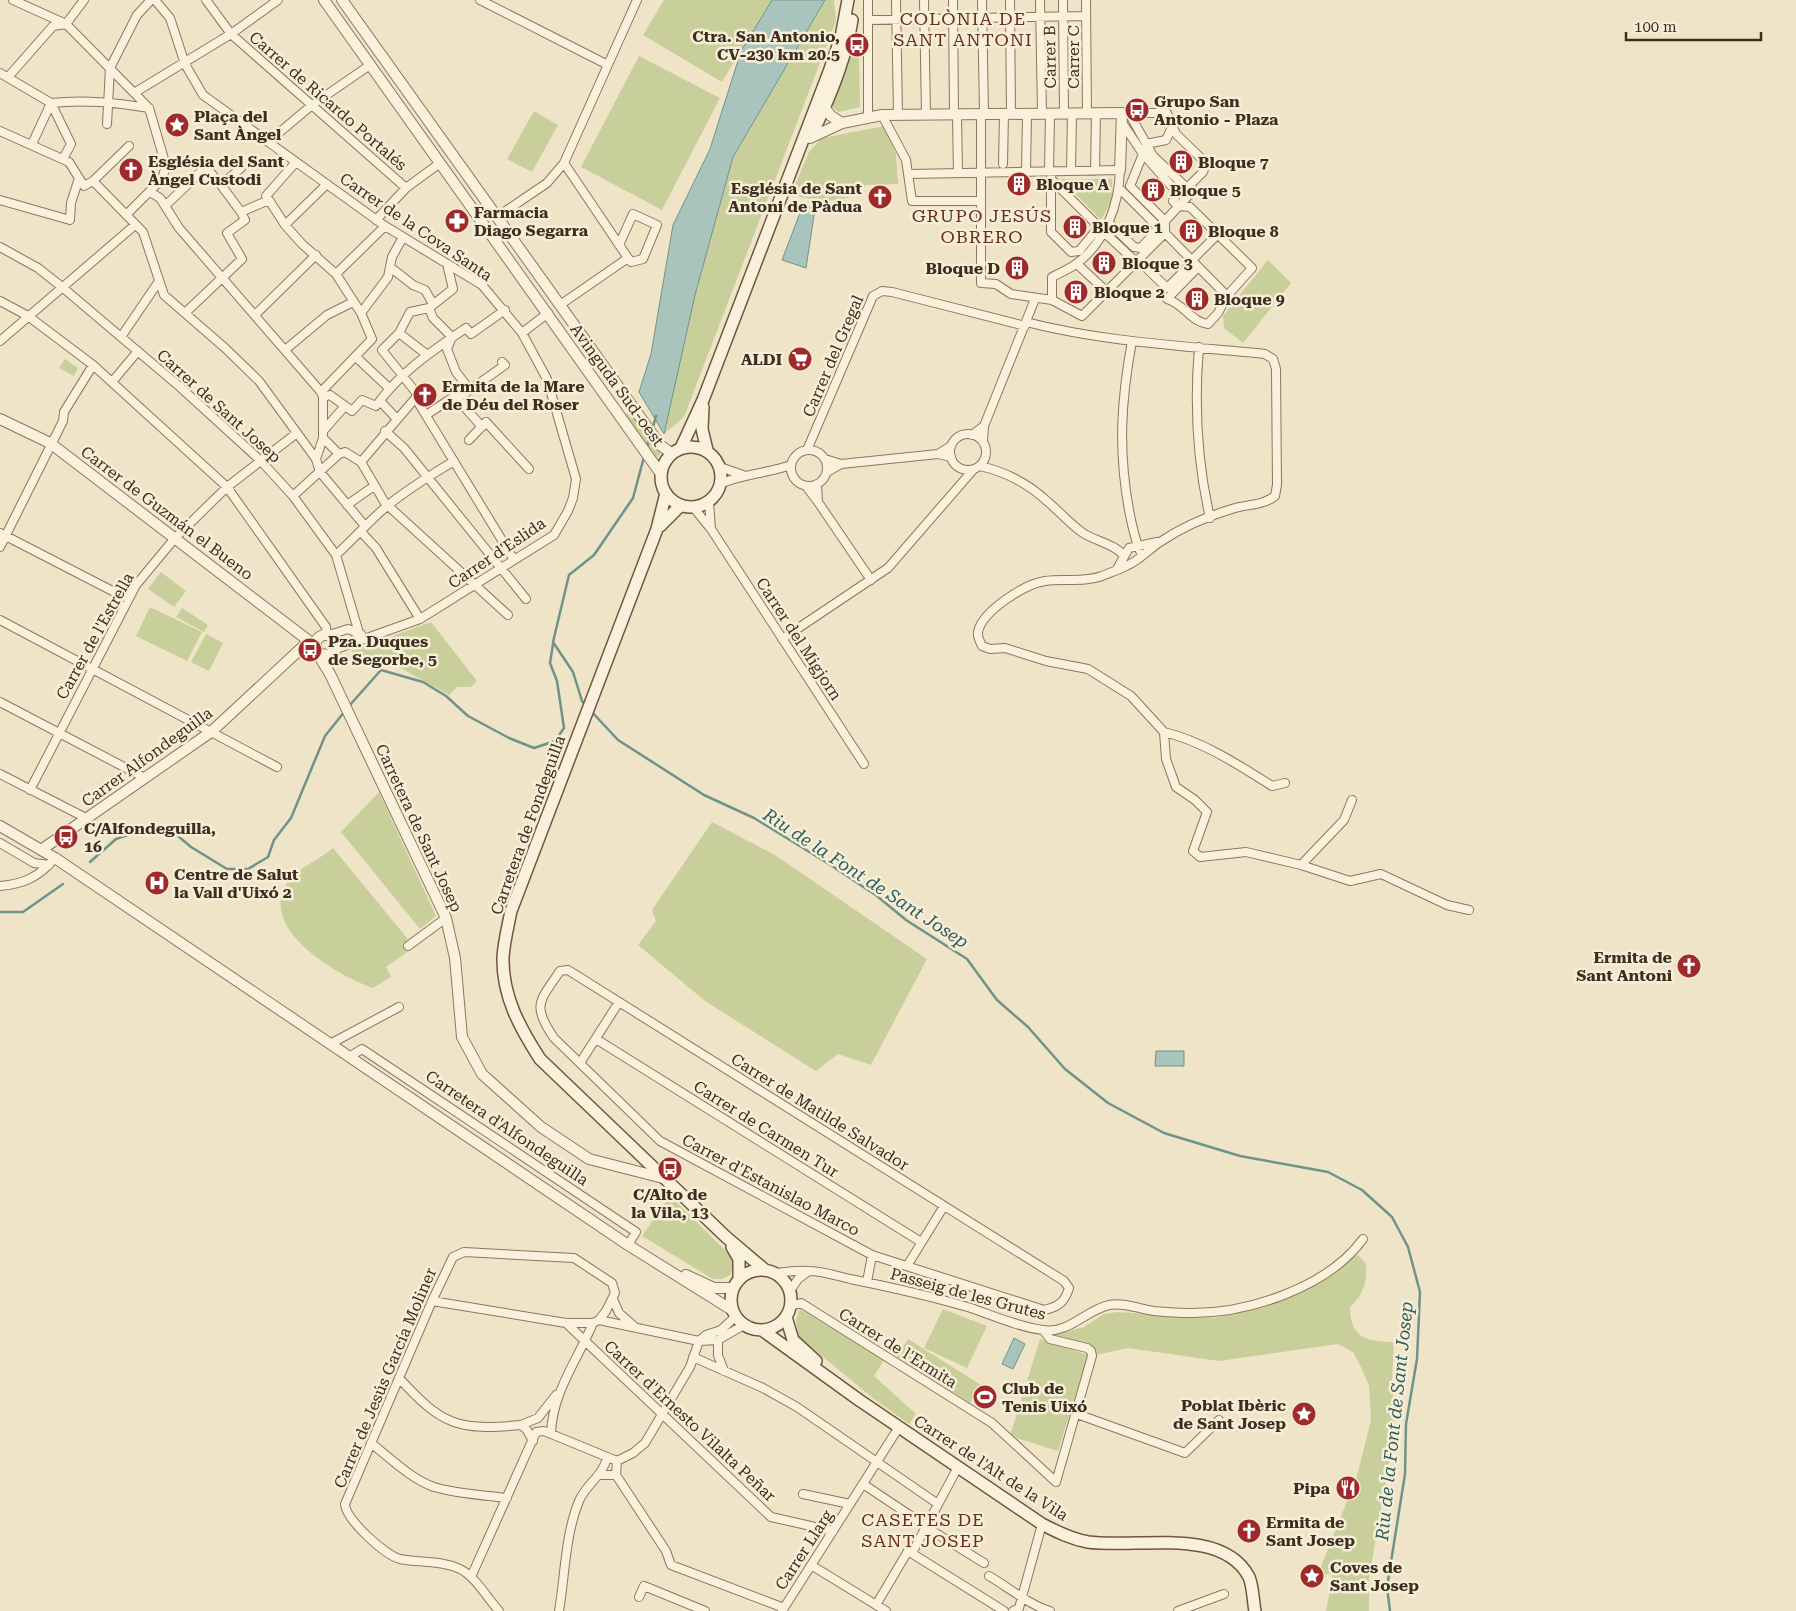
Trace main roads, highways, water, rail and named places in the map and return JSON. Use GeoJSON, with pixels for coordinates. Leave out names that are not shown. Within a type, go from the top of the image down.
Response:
{"type":"FeatureCollection","features":[{"type":"Feature","properties":{"kind":"main road"},"geometry":{"type":"LineString","coordinates":[[703,400],[702,429],[707,450],[720,467],[722,483],[717,494],[709,502],[693,507],[681,505],[666,493],[658,469],[676,451],[703,400],[829,72],[841,37],[848,0]]}},
{"type":"Feature","properties":{"kind":"main road"},"geometry":{"type":"LineString","coordinates":[[789,178],[810,138],[830,118],[848,44],[854,0]]}},
{"type":"Feature","properties":{"kind":"main road"},"geometry":{"type":"LineString","coordinates":[[676,451],[695,446],[707,450]]}},
{"type":"Feature","properties":{"kind":"main road","name":"Carretera de Fondeguilla"},"geometry":{"type":"LineString","coordinates":[[666,493],[657,529],[510,911],[503,958],[508,999],[521,1030],[540,1059],[726,1238],[770,1271]]}},
{"type":"Feature","properties":{"kind":"main road","name":"Carretera de Fondeguilla"},"geometry":{"type":"LineString","coordinates":[[657,529],[681,505]]}},
{"type":"Feature","properties":{"kind":"main road","name":"Carretera de Fondeguilla"},"geometry":{"type":"LineString","coordinates":[[726,1238],[739,1259],[736,1283]]}},
{"type":"Feature","properties":{"kind":"main road"},"geometry":{"type":"LineString","coordinates":[[750,1271],[770,1271],[785,1281],[790,1291],[788,1311],[775,1326],[762,1330],[744,1325],[734,1313],[730,1298],[736,1283],[750,1271]]}},
{"type":"Feature","properties":{"kind":"main road","name":"Carrer de l'Alt de la Vila"},"geometry":{"type":"LineString","coordinates":[[788,1311],[793,1340],[859,1400]]}},
{"type":"Feature","properties":{"kind":"main road","name":"Carrer de l'Alt de la Vila"},"geometry":{"type":"LineString","coordinates":[[762,1330],[859,1400],[1042,1524],[1063,1535],[1088,1542],[1193,1544],[1220,1549],[1238,1562],[1250,1578],[1255,1611]]}},
{"type":"Feature","properties":{"kind":"water"},"geometry":{"type":"Polygon","coordinates":[[[772,0],[825,0],[733,157],[695,295],[664,434],[639,392],[651,354],[673,225],[710,149],[741,51],[772,0]]]}},
{"type":"Feature","properties":{"kind":"water"},"geometry":{"type":"Polygon","coordinates":[[[803,205],[815,209],[806,268],[782,260],[803,205]]]}},
{"type":"Feature","properties":{"kind":"water"},"geometry":{"type":"Polygon","coordinates":[[[1156,1051],[1184,1051],[1184,1066],[1155,1066],[1156,1051]]]}},
{"type":"Feature","properties":{"kind":"water"},"geometry":{"type":"Polygon","coordinates":[[[1014,1338],[1025,1344],[1013,1369],[1002,1364],[1014,1338]]]}},
{"type":"Feature","properties":{"kind":"waterway","name":"Riu de la Font de Sant Josep"},"geometry":{"type":"LineString","coordinates":[[653,427],[656,416]]}},
{"type":"Feature","properties":{"kind":"waterway","name":"Riu de la Font de Sant Josep"},"geometry":{"type":"LineString","coordinates":[[646,449],[650,438]]}},
{"type":"Feature","properties":{"kind":"waterway","name":"Riu de la Font de Sant Josep"},"geometry":{"type":"LineString","coordinates":[[586,705],[582,701],[573,672],[553,642],[569,575],[594,555],[633,498],[644,457]]}},
{"type":"Feature","properties":{"kind":"waterway"},"geometry":{"type":"LineString","coordinates":[[349,706],[381,670],[423,682],[446,696],[468,716],[509,738],[534,748],[555,741],[564,728],[557,681],[550,663],[553,644]]}},
{"type":"Feature","properties":{"kind":"waterway"},"geometry":{"type":"LineString","coordinates":[[90,862],[116,839],[146,829],[172,831],[191,847],[227,869],[248,869],[268,857],[274,840],[291,818],[325,736],[345,711]]}},
{"type":"Feature","properties":{"kind":"waterway","name":"Riu de la Font de Sant Josep"},"geometry":{"type":"LineString","coordinates":[[591,711],[618,740],[704,795],[754,818],[829,864],[877,896],[906,920],[967,959],[997,1000],[1028,1027],[1065,1069],[1108,1103],[1164,1133],[1240,1156],[1328,1172],[1362,1190],[1392,1217],[1408,1247],[1420,1292],[1417,1359],[1406,1424],[1405,1474],[1387,1587],[1390,1611]]}},
{"type":"Feature","properties":{"kind":"waterway"},"geometry":{"type":"LineString","coordinates":[[0,912],[23,912],[63,884]]}},
{"type":"Feature","properties":{"kind":"place","name":"Ctra. San Antonio, CV-230 km 20.5"},"geometry":{"type":"Point","coordinates":[857,45]}},
{"type":"Feature","properties":{"kind":"place","name":"Grupo San Antonio - Plaza"},"geometry":{"type":"Point","coordinates":[1137,110]}},
{"type":"Feature","properties":{"kind":"place","name":"Plaça del Sant Àngel"},"geometry":{"type":"Point","coordinates":[177,125]}},
{"type":"Feature","properties":{"kind":"place","name":"Bloque 7"},"geometry":{"type":"Point","coordinates":[1181,162]}},
{"type":"Feature","properties":{"kind":"place","name":"Església del Sant Àngel Custodi"},"geometry":{"type":"Point","coordinates":[131,170]}},
{"type":"Feature","properties":{"kind":"place","name":"Bloque A"},"geometry":{"type":"Point","coordinates":[1019,184]}},
{"type":"Feature","properties":{"kind":"place","name":"Bloque 5"},"geometry":{"type":"Point","coordinates":[1153,190]}},
{"type":"Feature","properties":{"kind":"place","name":"Església de Sant Antoni de Pàdua"},"geometry":{"type":"Point","coordinates":[880,197]}},
{"type":"Feature","properties":{"kind":"place","name":"Farmacia Diago Segarra"},"geometry":{"type":"Point","coordinates":[457,221]}},
{"type":"Feature","properties":{"kind":"place","name":"Bloque 1"},"geometry":{"type":"Point","coordinates":[1075,227]}},
{"type":"Feature","properties":{"kind":"place","name":"Bloque 8"},"geometry":{"type":"Point","coordinates":[1191,231]}},
{"type":"Feature","properties":{"kind":"place","name":"Bloque 3"},"geometry":{"type":"Point","coordinates":[1104,263]}},
{"type":"Feature","properties":{"kind":"place","name":"Bloque D"},"geometry":{"type":"Point","coordinates":[1017,268]}},
{"type":"Feature","properties":{"kind":"place","name":"Bloque 2"},"geometry":{"type":"Point","coordinates":[1076,292]}},
{"type":"Feature","properties":{"kind":"place","name":"Bloque 9"},"geometry":{"type":"Point","coordinates":[1197,299]}},
{"type":"Feature","properties":{"kind":"place","name":"ALDI"},"geometry":{"type":"Point","coordinates":[800,359]}},
{"type":"Feature","properties":{"kind":"place","name":"Ermita de la Mare de Déu del Roser"},"geometry":{"type":"Point","coordinates":[425,395]}},
{"type":"Feature","properties":{"kind":"place","name":"Pza. Duques de Segorbe, 5"},"geometry":{"type":"Point","coordinates":[310,650]}},
{"type":"Feature","properties":{"kind":"place","name":"C/Alfondeguilla, 16"},"geometry":{"type":"Point","coordinates":[66,837]}},
{"type":"Feature","properties":{"kind":"place","name":"Centre de Salut la Vall d'Uixó 2"},"geometry":{"type":"Point","coordinates":[157,883]}},
{"type":"Feature","properties":{"kind":"place","name":"Ermita de Sant Antoni"},"geometry":{"type":"Point","coordinates":[1689,966]}},
{"type":"Feature","properties":{"kind":"place","name":"C/Alto de la Vila, 13"},"geometry":{"type":"Point","coordinates":[670,1169]}},
{"type":"Feature","properties":{"kind":"place","name":"Club de Tenis Uixó"},"geometry":{"type":"Point","coordinates":[985,1397]}},
{"type":"Feature","properties":{"kind":"place","name":"Poblat Ibèric de Sant Josep"},"geometry":{"type":"Point","coordinates":[1304,1414]}},
{"type":"Feature","properties":{"kind":"place","name":"Pipa"},"geometry":{"type":"Point","coordinates":[1348,1488]}},
{"type":"Feature","properties":{"kind":"place","name":"Ermita de Sant Josep"},"geometry":{"type":"Point","coordinates":[1249,1531]}},
{"type":"Feature","properties":{"kind":"place","name":"Coves de Sant Josep"},"geometry":{"type":"Point","coordinates":[1312,1576]}},
{"type":"Feature","properties":{"kind":"district","name":"COLÒNIA DE SANT ANTONI"},"geometry":{"type":"Point","coordinates":[963,28]}},
{"type":"Feature","properties":{"kind":"district","name":"GRUPO JESÚS OBRERO"},"geometry":{"type":"Point","coordinates":[982,225]}},
{"type":"Feature","properties":{"kind":"district","name":"CASETES DE SANT JOSEP"},"geometry":{"type":"Point","coordinates":[923,1529]}}]}
